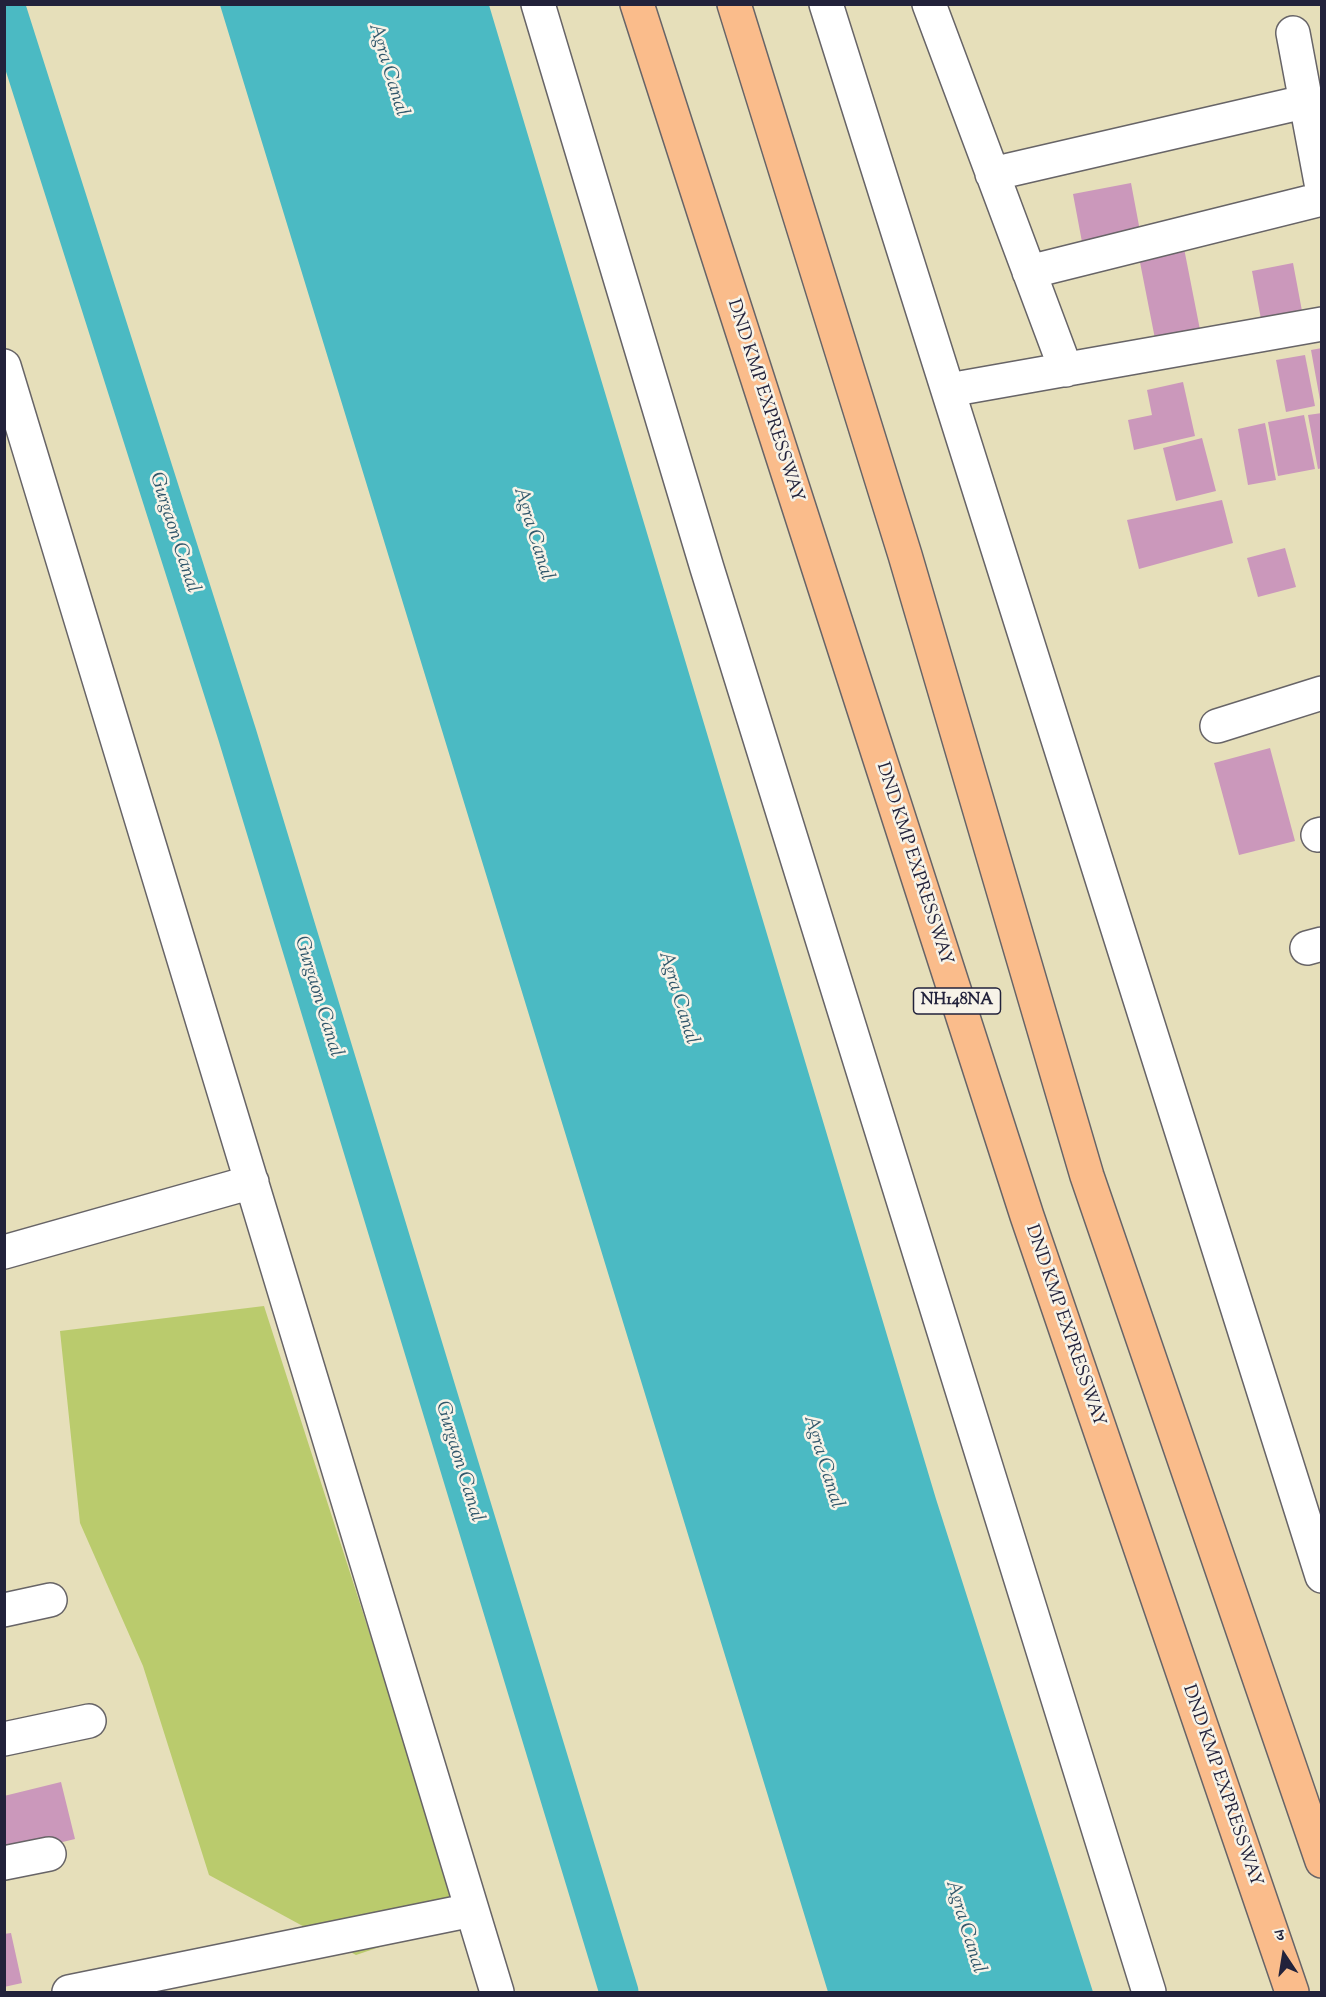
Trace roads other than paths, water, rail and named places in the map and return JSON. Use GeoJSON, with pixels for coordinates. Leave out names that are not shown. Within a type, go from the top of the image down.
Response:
{"type":"FeatureCollection","features":[{"type":"Feature","properties":{"kind":"highway","name":"DND KMP EXPRESSWAY"},"geometry":{"type":"LineString","coordinates":[[637,4],[1027,1216],[1292,1992]]}},
{"type":"Feature","properties":{"kind":"highway"},"geometry":{"type":"LineString","coordinates":[[734,4],[909,566],[1087,1176],[1322,1862]]}},
{"type":"Feature","properties":{"kind":"street"},"geometry":{"type":"LineString","coordinates":[[538,4],[707,568],[1149,1992]]}},
{"type":"Feature","properties":{"kind":"street"},"geometry":{"type":"LineString","coordinates":[[826,4],[1319,1561]]}},
{"type":"Feature","properties":{"kind":"street"},"geometry":{"type":"LineString","coordinates":[[929,4],[1066,370]]}},
{"type":"Feature","properties":{"kind":"street"},"geometry":{"type":"LineString","coordinates":[[1293,33],[1304,102],[1322,188]]}},
{"type":"Feature","properties":{"kind":"street"},"geometry":{"type":"LineString","coordinates":[[993,174],[1304,102]]}},
{"type":"Feature","properties":{"kind":"street"},"geometry":{"type":"LineString","coordinates":[[1029,272],[1322,199]]}},
{"type":"Feature","properties":{"kind":"street"},"geometry":{"type":"LineString","coordinates":[[949,390],[1322,324]]}},
{"type":"Feature","properties":{"kind":"street"},"geometry":{"type":"LineString","coordinates":[[4,366],[10,403],[252,1182],[497,1992]]}},
{"type":"Feature","properties":{"kind":"street"},"geometry":{"type":"LineString","coordinates":[[1217,726],[1322,693]]}},
{"type":"Feature","properties":{"kind":"street"},"geometry":{"type":"LineString","coordinates":[[4,1252],[252,1182]]}},
{"type":"Feature","properties":{"kind":"street"},"geometry":{"type":"LineString","coordinates":[[4,1610],[50,1600]]}},
{"type":"Feature","properties":{"kind":"street"},"geometry":{"type":"LineString","coordinates":[[4,1739],[89,1721]]}},
{"type":"Feature","properties":{"kind":"street"},"geometry":{"type":"LineString","coordinates":[[4,1863],[49,1854]]}},
{"type":"Feature","properties":{"kind":"street"},"geometry":{"type":"LineString","coordinates":[[69,1992],[472,1910]]}},
{"type":"Feature","properties":{"kind":"water","name":"Agra Canal"},"geometry":{"type":"Polygon","coordinates":[[[220,5],[489,5],[936,1499],[1093,1992],[828,1992],[220,5]]]}},
{"type":"Feature","properties":{"kind":"waterway","name":"Gurgaon Canal"},"geometry":{"type":"LineString","coordinates":[[5,4],[237,734],[619,1992]]}}]}
